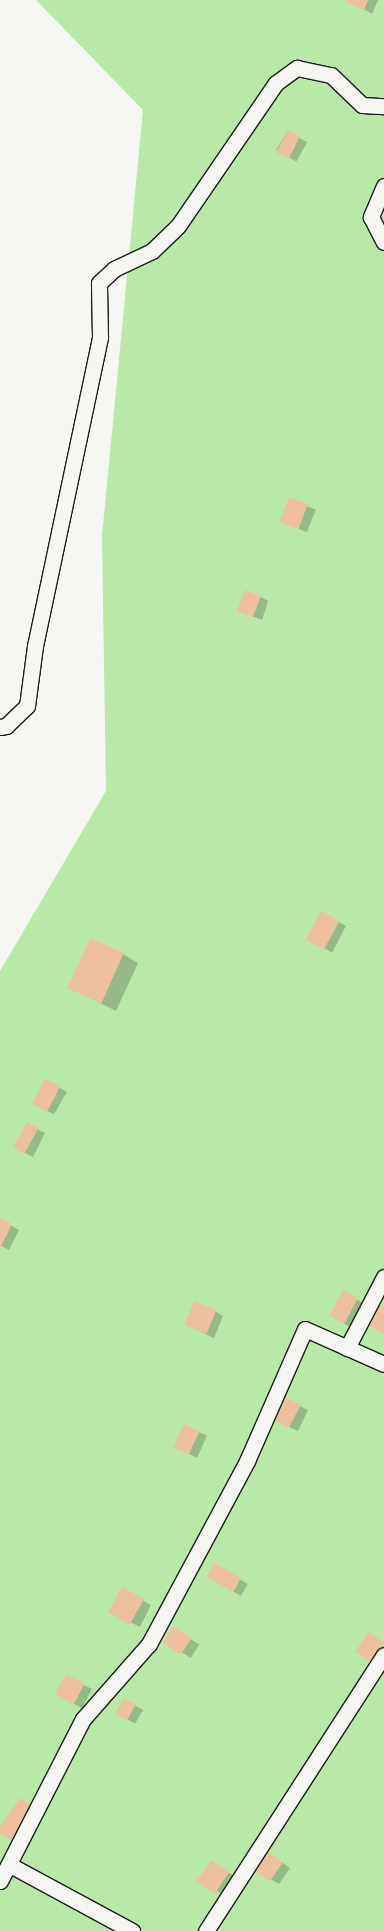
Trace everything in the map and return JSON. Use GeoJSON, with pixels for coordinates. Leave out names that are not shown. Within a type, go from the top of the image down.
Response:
{"type":"FeatureCollection","features":[{"type":"Feature","properties":{"kind":"lane"},"geometry":{"type":"LineString","coordinates":[[0,727],[6,726],[27,706],[35,646],[100,337],[99,283],[114,269],[152,251],[178,226],[276,83],[297,68],[331,75],[362,105],[384,106]]}},
{"type":"Feature","properties":{"kind":"lane"},"geometry":{"type":"LineString","coordinates":[[384,186],[371,217],[384,242]]}},
{"type":"Feature","properties":{"kind":"lane"},"geometry":{"type":"LineString","coordinates":[[347,1348],[384,1277]]}},
{"type":"Feature","properties":{"kind":"lane"},"geometry":{"type":"LineString","coordinates":[[0,1881],[10,1865],[82,1719],[149,1644],[247,1461],[305,1329],[384,1364]]}},
{"type":"Feature","properties":{"kind":"lane"},"geometry":{"type":"LineString","coordinates":[[206,1931],[384,1656]]}},
{"type":"Feature","properties":{"kind":"lane"},"geometry":{"type":"LineString","coordinates":[[10,1865],[132,1931]]}},
{"type":"Feature","properties":{"kind":"green space"},"geometry":{"type":"Polygon","coordinates":[[[36,0],[384,0],[384,1931],[0,1931],[0,971],[106,791],[102,536],[143,110],[36,0]]]}},
{"type":"Feature","properties":{"kind":"building"},"geometry":{"type":"Polygon","coordinates":[[[347,0],[368,0],[364,10],[346,2],[347,0]]]}},
{"type":"Feature","properties":{"kind":"building"},"geometry":{"type":"Polygon","coordinates":[[[287,130],[300,136],[289,159],[276,153],[287,130]]]}},
{"type":"Feature","properties":{"kind":"building"},"geometry":{"type":"Polygon","coordinates":[[[289,497],[308,504],[299,529],[280,522],[289,497]]]}},
{"type":"Feature","properties":{"kind":"building"},"geometry":{"type":"Polygon","coordinates":[[[245,590],[261,596],[253,617],[237,611],[245,590]]]}},
{"type":"Feature","properties":{"kind":"building"},"geometry":{"type":"Polygon","coordinates":[[[321,911],[339,921],[324,949],[305,939],[321,911]]]}},
{"type":"Feature","properties":{"kind":"building"},"geometry":{"type":"Polygon","coordinates":[[[90,938],[124,953],[101,1003],[68,988],[90,938]]]}},
{"type":"Feature","properties":{"kind":"building"},"geometry":{"type":"Polygon","coordinates":[[[45,1079],[60,1087],[47,1112],[32,1104],[45,1079]]]}},
{"type":"Feature","properties":{"kind":"building"},"geometry":{"type":"Polygon","coordinates":[[[27,1122],[38,1128],[24,1154],[13,1147],[27,1122]]]}},
{"type":"Feature","properties":{"kind":"building"},"geometry":{"type":"Polygon","coordinates":[[[0,1218],[12,1224],[0,1248],[0,1218]]]}},
{"type":"Feature","properties":{"kind":"building"},"geometry":{"type":"Polygon","coordinates":[[[343,1290],[358,1298],[344,1324],[329,1316],[343,1290]]]}},
{"type":"Feature","properties":{"kind":"building"},"geometry":{"type":"Polygon","coordinates":[[[194,1301],[216,1310],[207,1334],[184,1325],[194,1301]]]}},
{"type":"Feature","properties":{"kind":"building"},"geometry":{"type":"Polygon","coordinates":[[[378,1305],[384,1308],[384,1334],[367,1325],[378,1305]]]}},
{"type":"Feature","properties":{"kind":"building"},"geometry":{"type":"Polygon","coordinates":[[[284,1396],[301,1405],[289,1428],[272,1419],[284,1396]]]}},
{"type":"Feature","properties":{"kind":"building"},"geometry":{"type":"Polygon","coordinates":[[[184,1424],[199,1431],[188,1455],[173,1448],[184,1424]]]}},
{"type":"Feature","properties":{"kind":"building"},"geometry":{"type":"Polygon","coordinates":[[[214,1563],[241,1578],[233,1592],[206,1577],[214,1563]]]}},
{"type":"Feature","properties":{"kind":"building"},"geometry":{"type":"Polygon","coordinates":[[[122,1587],[144,1599],[130,1624],[108,1612],[122,1587]]]}},
{"type":"Feature","properties":{"kind":"building"},"geometry":{"type":"Polygon","coordinates":[[[173,1626],[192,1638],[181,1655],[162,1643],[173,1626]]]}},
{"type":"Feature","properties":{"kind":"building"},"geometry":{"type":"Polygon","coordinates":[[[369,1632],[384,1643],[370,1663],[355,1651],[369,1632]]]}},
{"type":"Feature","properties":{"kind":"building"},"geometry":{"type":"Polygon","coordinates":[[[66,1674],[85,1684],[74,1704],[55,1694],[66,1674]]]}},
{"type":"Feature","properties":{"kind":"building"},"geometry":{"type":"Polygon","coordinates":[[[124,1698],[136,1704],[127,1720],[116,1714],[124,1698]]]}},
{"type":"Feature","properties":{"kind":"building"},"geometry":{"type":"Polygon","coordinates":[[[20,1798],[35,1808],[12,1841],[0,1833],[0,1827],[20,1798]]]}},
{"type":"Feature","properties":{"kind":"building"},"geometry":{"type":"Polygon","coordinates":[[[268,1852],[283,1862],[270,1881],[255,1871],[268,1852]]]}},
{"type":"Feature","properties":{"kind":"building"},"geometry":{"type":"Polygon","coordinates":[[[211,1860],[229,1872],[215,1894],[196,1882],[211,1860]]]}}]}
